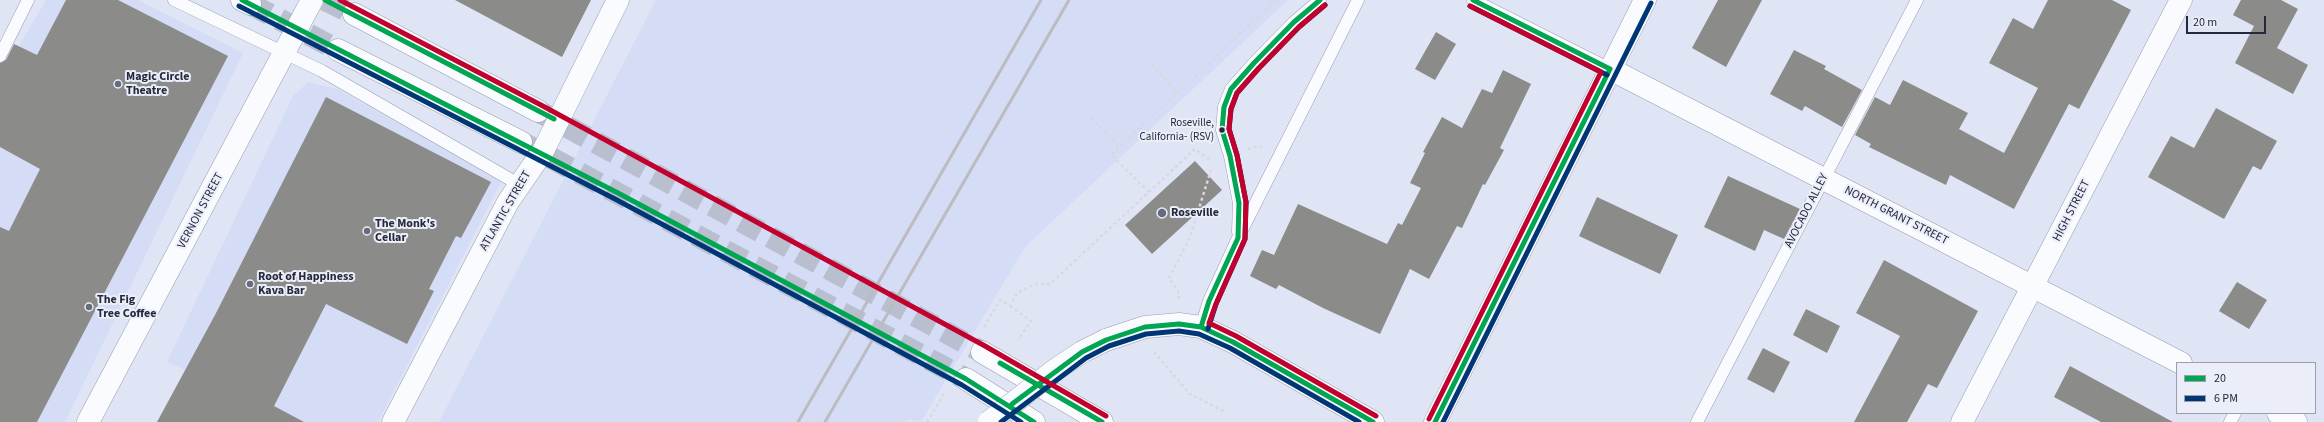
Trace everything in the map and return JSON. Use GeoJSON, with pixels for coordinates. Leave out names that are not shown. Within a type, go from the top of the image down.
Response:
{"type":"FeatureCollection","features":[{"type":"Feature","properties":{"kind":"street","name":"VERNON STREET"},"geometry":{"type":"LineString","coordinates":[[88,422],[312,0]]}},
{"type":"Feature","properties":{"kind":"street","name":"ATLANTIC STREET"},"geometry":{"type":"LineString","coordinates":[[393,422],[508,202],[543,151],[618,0]]}},
{"type":"Feature","properties":{"kind":"street"},"geometry":{"type":"LineString","coordinates":[[1435,422],[1645,0]]}},
{"type":"Feature","properties":{"kind":"street","name":"HIGH STREET"},"geometry":{"type":"LineString","coordinates":[[1962,422],[2181,0]]}},
{"type":"Feature","properties":{"kind":"street"},"geometry":{"type":"LineString","coordinates":[[354,14],[538,111]]}},
{"type":"Feature","properties":{"kind":"street"},"geometry":{"type":"LineString","coordinates":[[338,50],[521,142]]}},
{"type":"Feature","properties":{"kind":"street","name":"NORTH GRANT STREET"},"geometry":{"type":"LineString","coordinates":[[1610,69],[2179,362]]}},
{"type":"Feature","properties":{"kind":"street"},"geometry":{"type":"LineString","coordinates":[[989,422],[1055,370],[1082,352],[1106,340],[1145,328],[1179,324],[1201,327],[1233,342],[1373,422]]}},
{"type":"Feature","properties":{"kind":"street"},"geometry":{"type":"LineString","coordinates":[[981,343],[1102,422]]}},
{"type":"Feature","properties":{"kind":"street"},"geometry":{"type":"LineString","coordinates":[[957,384],[1034,422]]}},
{"type":"Feature","properties":{"kind":"street"},"geometry":{"type":"LineString","coordinates":[[2280,414],[2296,422]]}},
{"type":"Feature","properties":{"kind":"lane"},"geometry":{"type":"LineString","coordinates":[[0,56],[28,0]]}},
{"type":"Feature","properties":{"kind":"lane"},"geometry":{"type":"LineString","coordinates":[[174,0],[285,52],[520,185]]}},
{"type":"Feature","properties":{"kind":"lane"},"geometry":{"type":"LineString","coordinates":[[1238,238],[1239,203],[1230,156],[1222,130],[1224,107],[1231,89],[1294,22],[1320,0]]}},
{"type":"Feature","properties":{"kind":"lane"},"geometry":{"type":"LineString","coordinates":[[1201,327],[1209,301],[1238,238],[1358,0]]}},
{"type":"Feature","properties":{"kind":"lane"},"geometry":{"type":"LineString","coordinates":[[1473,0],[1491,4],[1610,69]]}},
{"type":"Feature","properties":{"kind":"lane","name":"AVOCADO ALLEY"},"geometry":{"type":"LineString","coordinates":[[1697,422],[1917,0]]}},
{"type":"Feature","properties":{"kind":"path"},"geometry":{"type":"LineString","coordinates":[[1149,192],[1111,155],[1276,0]]}},
{"type":"Feature","properties":{"kind":"path"},"geometry":{"type":"LineString","coordinates":[[1152,65],[1177,93]]}},
{"type":"Feature","properties":{"kind":"path"},"geometry":{"type":"LineString","coordinates":[[1091,118],[1120,147]]}},
{"type":"Feature","properties":{"kind":"path"},"geometry":{"type":"LineString","coordinates":[[1230,156],[1258,146],[1280,153]]}},
{"type":"Feature","properties":{"kind":"path"},"geometry":{"type":"LineString","coordinates":[[1010,306],[1017,292],[1035,284],[1050,284],[1195,149],[1214,162],[1190,237],[1169,278],[1178,291],[1179,324]]}},
{"type":"Feature","properties":{"kind":"path"},"geometry":{"type":"LineString","coordinates":[[981,343],[1000,300],[1031,320],[1018,340]]}},
{"type":"Feature","properties":{"kind":"path"},"geometry":{"type":"LineString","coordinates":[[1145,328],[1150,347],[1190,394],[1228,413]]}},
{"type":"Feature","properties":{"kind":"path"},"geometry":{"type":"LineString","coordinates":[[927,422],[957,384]]}},
{"type":"Feature","properties":{"kind":"shaded area"},"geometry":{"type":"Polygon","coordinates":[[[46,0],[138,0],[243,53],[65,422],[0,422],[0,78],[46,0]]]}},
{"type":"Feature","properties":{"kind":"shaded area"},"geometry":{"type":"Polygon","coordinates":[[[656,0],[1288,0],[1025,247],[921,422],[909,420],[905,422],[439,422],[656,0]]]}},
{"type":"Feature","properties":{"kind":"shaded area"},"geometry":{"type":"Polygon","coordinates":[[[308,82],[337,89],[502,180],[378,422],[302,422],[167,362],[293,96],[308,82]]]}},
{"type":"Feature","properties":{"kind":"building"},"geometry":{"type":"Polygon","coordinates":[[[66,0],[118,0],[228,56],[37,422],[0,422],[0,227],[9,231],[40,169],[0,147],[0,63],[6,60],[14,44],[37,55],[66,0]]]}},
{"type":"Feature","properties":{"kind":"building"},"geometry":{"type":"Polygon","coordinates":[[[455,0],[591,0],[562,57],[455,0]]]}},
{"type":"Feature","properties":{"kind":"building"},"geometry":{"type":"Polygon","coordinates":[[[1718,0],[1762,0],[1726,67],[1692,48],[1718,0]]]}},
{"type":"Feature","properties":{"kind":"building"},"geometry":{"type":"Polygon","coordinates":[[[2048,0],[2112,0],[2131,10],[2079,109],[2069,104],[2014,209],[1950,175],[1946,185],[1869,147],[1871,144],[1855,135],[1875,97],[1890,105],[1903,80],[1968,113],[1959,129],[2004,153],[2038,88],[1989,63],[2013,18],[2033,29],[2048,0]]]}},
{"type":"Feature","properties":{"kind":"building"},"geometry":{"type":"Polygon","coordinates":[[[2241,0],[2281,0],[2298,9],[2277,48],[2308,65],[2293,94],[2235,63],[2254,26],[2233,15],[2241,0]]]}},
{"type":"Feature","properties":{"kind":"building"},"geometry":{"type":"Polygon","coordinates":[[[1436,32],[1456,44],[1435,80],[1415,69],[1436,32]]]}},
{"type":"Feature","properties":{"kind":"building"},"geometry":{"type":"Polygon","coordinates":[[[1794,50],[1826,66],[1824,69],[1862,90],[1842,127],[1805,106],[1802,111],[1770,94],[1794,50]]]}},
{"type":"Feature","properties":{"kind":"building"},"geometry":{"type":"Polygon","coordinates":[[[1503,70],[1531,84],[1500,148],[1504,150],[1485,185],[1483,184],[1462,228],[1457,226],[1429,279],[1410,269],[1380,334],[1323,308],[1279,285],[1276,289],[1250,276],[1262,250],[1274,255],[1298,204],[1387,244],[1398,223],[1402,225],[1421,188],[1410,183],[1425,153],[1423,152],[1442,117],[1462,128],[1482,89],[1492,93],[1503,70]]]}},
{"type":"Feature","properties":{"kind":"building"},"geometry":{"type":"Polygon","coordinates":[[[326,97],[491,182],[461,238],[456,236],[429,289],[434,291],[407,344],[326,304],[274,406],[304,422],[157,422],[215,315],[326,97]]]}},
{"type":"Feature","properties":{"kind":"building"},"geometry":{"type":"Polygon","coordinates":[[[2216,108],[2277,141],[2261,170],[2253,166],[2224,219],[2148,177],[2171,136],[2194,148],[2216,108]]]}},
{"type":"Feature","properties":{"kind":"building"},"geometry":{"type":"Polygon","coordinates":[[[1195,161],[1222,190],[1152,254],[1125,225],[1195,161]]]}},
{"type":"Feature","properties":{"kind":"building"},"geometry":{"type":"Polygon","coordinates":[[[1728,176],[1800,209],[1784,239],[1764,230],[1755,251],[1704,227],[1728,176]]]}},
{"type":"Feature","properties":{"kind":"building"},"geometry":{"type":"Polygon","coordinates":[[[1597,197],[1678,235],[1660,274],[1579,236],[1597,197]]]}},
{"type":"Feature","properties":{"kind":"building"},"geometry":{"type":"Polygon","coordinates":[[[1884,260],[1978,311],[1937,388],[1928,384],[1907,422],[1854,422],[1900,336],[1856,313],[1884,260]]]}},
{"type":"Feature","properties":{"kind":"building"},"geometry":{"type":"Polygon","coordinates":[[[2237,282],[2267,300],[2249,329],[2219,311],[2237,282]]]}},
{"type":"Feature","properties":{"kind":"building"},"geometry":{"type":"Polygon","coordinates":[[[1806,309],[1840,326],[1827,353],[1793,335],[1806,309]]]}},
{"type":"Feature","properties":{"kind":"building"},"geometry":{"type":"Polygon","coordinates":[[[1763,348],[1790,362],[1774,393],[1747,379],[1763,348]]]}},
{"type":"Feature","properties":{"kind":"building"},"geometry":{"type":"Polygon","coordinates":[[[2070,366],[2173,422],[2101,422],[2054,397],[2070,366]]]}},
{"type":"Feature","properties":{"kind":"tunnel"},"geometry":{"type":"LineString","coordinates":[[325,0],[354,14]]}},
{"type":"Feature","properties":{"kind":"tunnel"},"geometry":{"type":"LineString","coordinates":[[250,4],[338,50]]}},
{"type":"Feature","properties":{"kind":"tunnel"},"geometry":{"type":"LineString","coordinates":[[538,111],[982,352]]}},
{"type":"Feature","properties":{"kind":"tunnel"},"geometry":{"type":"LineString","coordinates":[[521,142],[966,379]]}},
{"type":"Feature","properties":{"kind":"railway"},"geometry":{"type":"LineString","coordinates":[[798,422],[1041,0]]}},
{"type":"Feature","properties":{"kind":"railway"},"geometry":{"type":"LineString","coordinates":[[825,422],[1069,0]]}},
{"type":"Feature","properties":{"kind":"transit line","name":"20"},"geometry":{"type":"LineString","coordinates":[[242,0],[618,193],[966,379],[1034,422]]}},
{"type":"Feature","properties":{"kind":"transit line","name":"20"},"geometry":{"type":"LineString","coordinates":[[325,0],[554,119]]}},
{"type":"Feature","properties":{"kind":"transit line"},"geometry":{"type":"LineString","coordinates":[[340,0],[541,105],[985,346],[1106,416]]}},
{"type":"Feature","properties":{"kind":"transit line","name":"20"},"geometry":{"type":"LineString","coordinates":[[1201,327],[1209,301],[1238,238],[1239,203],[1230,156],[1222,130],[1224,107],[1231,89],[1254,63],[1294,22],[1320,0]]}},
{"type":"Feature","properties":{"kind":"transit line","name":"20"},"geometry":{"type":"LineString","coordinates":[[1435,422],[1610,69],[1473,0]]}},
{"type":"Feature","properties":{"kind":"transit line"},"geometry":{"type":"LineString","coordinates":[[1443,422],[1651,3]]}},
{"type":"Feature","properties":{"kind":"transit line"},"geometry":{"type":"LineString","coordinates":[[1208,329],[1216,304],[1245,239],[1246,202],[1237,155],[1229,129],[1231,109],[1237,93],[1259,68],[1299,27],[1325,5]]}},
{"type":"Feature","properties":{"kind":"transit line"},"geometry":{"type":"LineString","coordinates":[[1325,5],[1299,27],[1259,68],[1237,93],[1231,109],[1229,129],[1237,155],[1246,202],[1245,239],[1209,323],[1236,336],[1376,416]]}},
{"type":"Feature","properties":{"kind":"transit line"},"geometry":{"type":"LineString","coordinates":[[239,6],[615,199],[962,385],[1021,422]]}},
{"type":"Feature","properties":{"kind":"transit line"},"geometry":{"type":"LineString","coordinates":[[1470,6],[1607,75]]}},
{"type":"Feature","properties":{"kind":"transit line"},"geometry":{"type":"LineString","coordinates":[[1429,419],[1601,72],[1470,6]]}},
{"type":"Feature","properties":{"kind":"transit line","name":"20"},"geometry":{"type":"LineString","coordinates":[[1012,404],[1082,352],[1106,340],[1145,327],[1179,324],[1201,327],[1233,342],[1373,422]]}},
{"type":"Feature","properties":{"kind":"transit line"},"geometry":{"type":"LineString","coordinates":[[1001,422],[1086,358],[1109,346],[1146,334],[1179,331],[1199,334],[1230,348],[1359,422]]}},
{"type":"Feature","properties":{"kind":"transit line","name":"20"},"geometry":{"type":"LineString","coordinates":[[1000,363],[1102,422]]}},
{"type":"Feature","properties":{"kind":"place","name":"Magic Circle Theatre"},"geometry":{"type":"Point","coordinates":[118,84]}},
{"type":"Feature","properties":{"kind":"place","name":"Roseville, California- (RSV)"},"geometry":{"type":"Point","coordinates":[1222,130]}},
{"type":"Feature","properties":{"kind":"place","name":"Roseville"},"geometry":{"type":"Point","coordinates":[1162,213]}},
{"type":"Feature","properties":{"kind":"place","name":"The Monk's Cellar"},"geometry":{"type":"Point","coordinates":[367,231]}},
{"type":"Feature","properties":{"kind":"place","name":"Root of Happiness Kava Bar"},"geometry":{"type":"Point","coordinates":[250,284]}},
{"type":"Feature","properties":{"kind":"place","name":"The Fig Tree Coffee"},"geometry":{"type":"Point","coordinates":[89,307]}}]}
